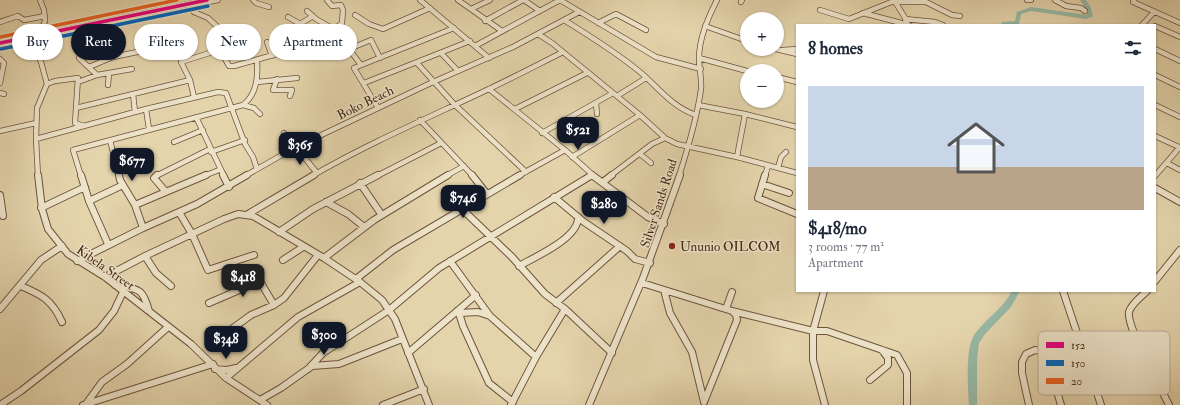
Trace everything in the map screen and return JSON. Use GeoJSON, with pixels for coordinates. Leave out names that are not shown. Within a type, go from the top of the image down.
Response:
{"type":"FeatureCollection","features":[{"type":"Feature","properties":{"kind":"highway"},"geometry":{"type":"LineString","coordinates":[[63,30],[207,0]]}},
{"type":"Feature","properties":{"kind":"highway"},"geometry":{"type":"LineString","coordinates":[[0,44],[12,41]]}},
{"type":"Feature","properties":{"kind":"street"},"geometry":{"type":"LineString","coordinates":[[40,0],[45,16],[44,24]]}},
{"type":"Feature","properties":{"kind":"street"},"geometry":{"type":"LineString","coordinates":[[63,30],[218,0]]}},
{"type":"Feature","properties":{"kind":"street"},"geometry":{"type":"LineString","coordinates":[[253,0],[256,3],[269,7]]}},
{"type":"Feature","properties":{"kind":"street"},"geometry":{"type":"LineString","coordinates":[[327,0],[332,6],[341,5],[343,10],[341,24]]}},
{"type":"Feature","properties":{"kind":"street"},"geometry":{"type":"LineString","coordinates":[[420,0],[489,58]]}},
{"type":"Feature","properties":{"kind":"street"},"geometry":{"type":"LineString","coordinates":[[458,0],[502,31]]}},
{"type":"Feature","properties":{"kind":"street"},"geometry":{"type":"LineString","coordinates":[[471,9],[490,0]]}},
{"type":"Feature","properties":{"kind":"street"},"geometry":{"type":"LineString","coordinates":[[485,20],[523,0],[540,11]]}},
{"type":"Feature","properties":{"kind":"street"},"geometry":{"type":"LineString","coordinates":[[475,46],[560,0],[656,57],[701,69]]}},
{"type":"Feature","properties":{"kind":"street","name":"Silver Sands Road"},"geometry":{"type":"LineString","coordinates":[[589,405],[650,264],[664,224],[688,148],[698,105],[702,77],[699,58],[700,42],[705,26],[717,0]]}},
{"type":"Feature","properties":{"kind":"street"},"geometry":{"type":"LineString","coordinates":[[1055,0],[1066,6],[1081,8],[1085,11]]}},
{"type":"Feature","properties":{"kind":"street"},"geometry":{"type":"LineString","coordinates":[[1134,0],[1133,2],[1136,4],[1180,23]]}},
{"type":"Feature","properties":{"kind":"street"},"geometry":{"type":"LineString","coordinates":[[894,1],[908,24]]}},
{"type":"Feature","properties":{"kind":"street"},"geometry":{"type":"LineString","coordinates":[[820,10],[846,19],[894,1],[926,2],[952,15],[960,16]]}},
{"type":"Feature","properties":{"kind":"street"},"geometry":{"type":"LineString","coordinates":[[189,6],[194,12],[208,18],[214,24]]}},
{"type":"Feature","properties":{"kind":"street"},"geometry":{"type":"LineString","coordinates":[[355,15],[369,24],[383,29],[430,8]]}},
{"type":"Feature","properties":{"kind":"street"},"geometry":{"type":"LineString","coordinates":[[307,11],[327,24]]}},
{"type":"Feature","properties":{"kind":"street","name":"Boko Beach"},"geometry":{"type":"LineString","coordinates":[[77,261],[108,244],[179,212],[229,187],[296,147],[433,82],[513,48],[579,12]]}},
{"type":"Feature","properties":{"kind":"street"},"geometry":{"type":"LineString","coordinates":[[1144,23],[1154,12]]}},
{"type":"Feature","properties":{"kind":"street"},"geometry":{"type":"LineString","coordinates":[[863,13],[905,24]]}},
{"type":"Feature","properties":{"kind":"street"},"geometry":{"type":"LineString","coordinates":[[598,23],[616,14],[646,30]]}},
{"type":"Feature","properties":{"kind":"street"},"geometry":{"type":"LineString","coordinates":[[0,22],[18,16],[24,20],[45,16]]}},
{"type":"Feature","properties":{"kind":"street"},"geometry":{"type":"LineString","coordinates":[[288,17],[300,24],[313,16]]}},
{"type":"Feature","properties":{"kind":"street"},"geometry":{"type":"LineString","coordinates":[[905,19],[935,22],[940,24]]}},
{"type":"Feature","properties":{"kind":"street"},"geometry":{"type":"LineString","coordinates":[[564,20],[602,44],[646,78],[683,111],[696,115]]}},
{"type":"Feature","properties":{"kind":"street"},"geometry":{"type":"LineString","coordinates":[[705,26],[715,29],[732,38],[740,40]]}},
{"type":"Feature","properties":{"kind":"street"},"geometry":{"type":"LineString","coordinates":[[1156,26],[1180,37]]}},
{"type":"Feature","properties":{"kind":"street"},"geometry":{"type":"LineString","coordinates":[[378,108],[364,83],[354,70],[361,65],[454,28]]}},
{"type":"Feature","properties":{"kind":"street"},"geometry":{"type":"LineString","coordinates":[[538,34],[563,52],[640,115],[665,138],[688,148],[737,158],[796,174]]}},
{"type":"Feature","properties":{"kind":"street"},"geometry":{"type":"LineString","coordinates":[[357,46],[371,40],[380,58]]}},
{"type":"Feature","properties":{"kind":"street"},"geometry":{"type":"LineString","coordinates":[[364,83],[470,41]]}},
{"type":"Feature","properties":{"kind":"street"},"geometry":{"type":"LineString","coordinates":[[267,42],[269,48]]}},
{"type":"Feature","properties":{"kind":"street"},"geometry":{"type":"LineString","coordinates":[[784,49],[796,49]]}},
{"type":"Feature","properties":{"kind":"street"},"geometry":{"type":"LineString","coordinates":[[1156,49],[1180,60]]}},
{"type":"Feature","properties":{"kind":"street"},"geometry":{"type":"LineString","coordinates":[[784,51],[796,54]]}},
{"type":"Feature","properties":{"kind":"street"},"geometry":{"type":"LineString","coordinates":[[248,214],[350,154],[454,104],[489,89],[563,52]]}},
{"type":"Feature","properties":{"kind":"street"},"geometry":{"type":"LineString","coordinates":[[89,67],[113,57],[134,53]]}},
{"type":"Feature","properties":{"kind":"street"},"geometry":{"type":"LineString","coordinates":[[441,53],[458,71]]}},
{"type":"Feature","properties":{"kind":"street"},"geometry":{"type":"LineString","coordinates":[[194,97],[190,80],[182,61],[206,54]]}},
{"type":"Feature","properties":{"kind":"street"},"geometry":{"type":"LineString","coordinates":[[699,58],[740,69]]}},
{"type":"Feature","properties":{"kind":"street"},"geometry":{"type":"LineString","coordinates":[[0,59],[4,63],[4,66],[0,83]]}},
{"type":"Feature","properties":{"kind":"street"},"geometry":{"type":"LineString","coordinates":[[41,60],[46,84],[75,77],[78,79],[75,123],[67,130]]}},
{"type":"Feature","properties":{"kind":"street"},"geometry":{"type":"LineString","coordinates":[[81,60],[98,75]]}},
{"type":"Feature","properties":{"kind":"street"},"geometry":{"type":"LineString","coordinates":[[225,60],[228,66],[257,60],[257,82],[252,94],[243,105]]}},
{"type":"Feature","properties":{"kind":"street"},"geometry":{"type":"LineString","coordinates":[[357,60],[361,65]]}},
{"type":"Feature","properties":{"kind":"street"},"geometry":{"type":"LineString","coordinates":[[417,63],[454,104],[526,172]]}},
{"type":"Feature","properties":{"kind":"street"},"geometry":{"type":"LineString","coordinates":[[78,82],[98,75],[132,69]]}},
{"type":"Feature","properties":{"kind":"street"},"geometry":{"type":"LineString","coordinates":[[108,73],[108,85]]}},
{"type":"Feature","properties":{"kind":"street"},"geometry":{"type":"LineString","coordinates":[[515,109],[587,73]]}},
{"type":"Feature","properties":{"kind":"street"},"geometry":{"type":"LineString","coordinates":[[1156,75],[1180,87]]}},
{"type":"Feature","properties":{"kind":"street"},"geometry":{"type":"LineString","coordinates":[[257,82],[297,78]]}},
{"type":"Feature","properties":{"kind":"street"},"geometry":{"type":"LineString","coordinates":[[542,133],[596,103],[615,95],[646,78]]}},
{"type":"Feature","properties":{"kind":"street"},"geometry":{"type":"LineString","coordinates":[[277,79],[273,90],[292,90],[290,96]]}},
{"type":"Feature","properties":{"kind":"street"},"geometry":{"type":"LineString","coordinates":[[784,79],[796,82]]}},
{"type":"Feature","properties":{"kind":"street"},"geometry":{"type":"LineString","coordinates":[[76,108],[133,94],[147,89],[190,80]]}},
{"type":"Feature","properties":{"kind":"street","name":"Kibela Street"},"geometry":{"type":"LineString","coordinates":[[46,84],[37,108],[36,139],[38,187],[41,208],[48,228],[68,254],[105,277],[191,344],[226,378],[267,405]]}},
{"type":"Feature","properties":{"kind":"street"},"geometry":{"type":"LineString","coordinates":[[489,89],[565,150],[592,175],[648,217],[664,224]]}},
{"type":"Feature","properties":{"kind":"street"},"geometry":{"type":"LineString","coordinates":[[36,139],[194,97],[218,92],[226,93],[257,169]]}},
{"type":"Feature","properties":{"kind":"street"},"geometry":{"type":"LineString","coordinates":[[133,94],[135,112]]}},
{"type":"Feature","properties":{"kind":"street"},"geometry":{"type":"LineString","coordinates":[[596,103],[597,114]]}},
{"type":"Feature","properties":{"kind":"street"},"geometry":{"type":"LineString","coordinates":[[108,244],[88,201],[73,150],[243,105],[254,108],[260,114]]}},
{"type":"Feature","properties":{"kind":"street"},"geometry":{"type":"LineString","coordinates":[[698,105],[745,114],[796,127]]}},
{"type":"Feature","properties":{"kind":"street"},"geometry":{"type":"LineString","coordinates":[[1156,105],[1180,117]]}},
{"type":"Feature","properties":{"kind":"street"},"geometry":{"type":"LineString","coordinates":[[146,109],[149,129]]}},
{"type":"Feature","properties":{"kind":"street"},"geometry":{"type":"LineString","coordinates":[[737,158],[745,114]]}},
{"type":"Feature","properties":{"kind":"street"},"geometry":{"type":"LineString","coordinates":[[572,157],[614,127],[640,115]]}},
{"type":"Feature","properties":{"kind":"street"},"geometry":{"type":"LineString","coordinates":[[196,117],[203,130],[210,151],[229,187]]}},
{"type":"Feature","properties":{"kind":"street"},"geometry":{"type":"LineString","coordinates":[[420,120],[464,166],[487,194]]}},
{"type":"Feature","properties":{"kind":"street"},"geometry":{"type":"LineString","coordinates":[[0,131],[36,123]]}},
{"type":"Feature","properties":{"kind":"street"},"geometry":{"type":"LineString","coordinates":[[75,123],[85,126]]}},
{"type":"Feature","properties":{"kind":"street"},"geometry":{"type":"LineString","coordinates":[[174,142],[203,130]]}},
{"type":"Feature","properties":{"kind":"street"},"geometry":{"type":"LineString","coordinates":[[284,133],[289,151]]}},
{"type":"Feature","properties":{"kind":"street"},"geometry":{"type":"LineString","coordinates":[[1156,136],[1180,147],[1156,175]]}},
{"type":"Feature","properties":{"kind":"street"},"geometry":{"type":"LineString","coordinates":[[602,182],[652,144],[665,138]]}},
{"type":"Feature","properties":{"kind":"street"},"geometry":{"type":"LineString","coordinates":[[110,140],[117,171],[135,205],[143,228]]}},
{"type":"Feature","properties":{"kind":"street"},"geometry":{"type":"LineString","coordinates":[[166,192],[154,178],[157,175],[210,151],[245,140]]}},
{"type":"Feature","properties":{"kind":"street"},"geometry":{"type":"LineString","coordinates":[[279,232],[296,220],[360,183],[441,143]]}},
{"type":"Feature","properties":{"kind":"street"},"geometry":{"type":"LineString","coordinates":[[296,147],[317,173]]}},
{"type":"Feature","properties":{"kind":"street"},"geometry":{"type":"LineString","coordinates":[[226,378],[298,317],[358,281],[393,250],[565,150]]}},
{"type":"Feature","properties":{"kind":"street"},"geometry":{"type":"LineString","coordinates":[[778,168],[781,157],[786,152]]}},
{"type":"Feature","properties":{"kind":"street"},"geometry":{"type":"LineString","coordinates":[[640,154],[651,163]]}},
{"type":"Feature","properties":{"kind":"street"},"geometry":{"type":"LineString","coordinates":[[1167,163],[1180,170]]}},
{"type":"Feature","properties":{"kind":"street"},"geometry":{"type":"LineString","coordinates":[[233,328],[251,315],[274,305],[290,293],[321,257],[363,226],[464,166]]}},
{"type":"Feature","properties":{"kind":"street"},"geometry":{"type":"LineString","coordinates":[[768,166],[758,198],[796,214]]}},
{"type":"Feature","properties":{"kind":"street"},"geometry":{"type":"LineString","coordinates":[[135,205],[219,170]]}},
{"type":"Feature","properties":{"kind":"street"},"geometry":{"type":"LineString","coordinates":[[308,369],[323,353],[389,310],[439,268],[592,175]]}},
{"type":"Feature","properties":{"kind":"street"},"geometry":{"type":"LineString","coordinates":[[360,183],[381,214]]}},
{"type":"Feature","properties":{"kind":"street"},"geometry":{"type":"LineString","coordinates":[[762,184],[789,193]]}},
{"type":"Feature","properties":{"kind":"street"},"geometry":{"type":"LineString","coordinates":[[88,201],[124,185]]}},
{"type":"Feature","properties":{"kind":"street"},"geometry":{"type":"LineString","coordinates":[[41,208],[85,187]]}},
{"type":"Feature","properties":{"kind":"street"},"geometry":{"type":"LineString","coordinates":[[1156,189],[1180,202]]}},
{"type":"Feature","properties":{"kind":"street"},"geometry":{"type":"LineString","coordinates":[[0,195],[3,216]]}},
{"type":"Feature","properties":{"kind":"street"},"geometry":{"type":"LineString","coordinates":[[554,197],[578,217],[635,258],[650,264]]}},
{"type":"Feature","properties":{"kind":"street"},"geometry":{"type":"LineString","coordinates":[[326,202],[348,214],[363,226]]}},
{"type":"Feature","properties":{"kind":"street"},"geometry":{"type":"LineString","coordinates":[[462,209],[545,294],[566,309],[612,353]]}},
{"type":"Feature","properties":{"kind":"street"},"geometry":{"type":"LineString","coordinates":[[179,212],[192,234],[209,271],[254,255]]}},
{"type":"Feature","properties":{"kind":"street"},"geometry":{"type":"LineString","coordinates":[[105,277],[145,256],[236,214],[248,214],[321,257],[373,292],[389,310],[424,389],[429,405]]}},
{"type":"Feature","properties":{"kind":"street"},"geometry":{"type":"LineString","coordinates":[[577,226],[578,217]]}},
{"type":"Feature","properties":{"kind":"street"},"geometry":{"type":"LineString","coordinates":[[519,266],[565,238],[577,226],[586,223]]}},
{"type":"Feature","properties":{"kind":"street"},"geometry":{"type":"LineString","coordinates":[[0,309],[21,286],[41,260],[62,246]]}},
{"type":"Feature","properties":{"kind":"street"},"geometry":{"type":"LineString","coordinates":[[556,303],[620,246]]}},
{"type":"Feature","properties":{"kind":"street"},"geometry":{"type":"LineString","coordinates":[[283,260],[303,247]]}},
{"type":"Feature","properties":{"kind":"street"},"geometry":{"type":"LineString","coordinates":[[1156,280],[1180,250]]}},
{"type":"Feature","properties":{"kind":"street"},"geometry":{"type":"LineString","coordinates":[[145,256],[151,269],[171,286]]}},
{"type":"Feature","properties":{"kind":"street"},"geometry":{"type":"LineString","coordinates":[[450,261],[490,316],[536,357]]}},
{"type":"Feature","properties":{"kind":"street"},"geometry":{"type":"LineString","coordinates":[[209,303],[258,282],[261,283],[274,305]]}},
{"type":"Feature","properties":{"kind":"street"},"geometry":{"type":"LineString","coordinates":[[642,283],[729,310],[813,331],[827,331],[896,355],[906,369],[907,373],[907,405]]}},
{"type":"Feature","properties":{"kind":"street"},"geometry":{"type":"LineString","coordinates":[[114,285],[139,290],[145,296],[149,311]]}},
{"type":"Feature","properties":{"kind":"street"},"geometry":{"type":"LineString","coordinates":[[21,286],[50,300],[62,322]]}},
{"type":"Feature","properties":{"kind":"street"},"geometry":{"type":"LineString","coordinates":[[664,290],[670,313],[692,352],[703,403]]}},
{"type":"Feature","properties":{"kind":"street"},"geometry":{"type":"LineString","coordinates":[[0,405],[21,391],[99,330],[114,311],[123,292]]}},
{"type":"Feature","properties":{"kind":"street"},"geometry":{"type":"LineString","coordinates":[[729,310],[732,292]]}},
{"type":"Feature","properties":{"kind":"street"},"geometry":{"type":"LineString","coordinates":[[824,292],[813,331],[813,360],[825,405]]}},
{"type":"Feature","properties":{"kind":"street"},"geometry":{"type":"LineString","coordinates":[[1063,292],[1077,331]]}},
{"type":"Feature","properties":{"kind":"street"},"geometry":{"type":"LineString","coordinates":[[1134,331],[1129,314],[1134,305],[1146,292]]}},
{"type":"Feature","properties":{"kind":"street"},"geometry":{"type":"LineString","coordinates":[[408,353],[476,296]]}},
{"type":"Feature","properties":{"kind":"street"},"geometry":{"type":"LineString","coordinates":[[459,311],[463,326],[489,383],[512,403],[536,357],[566,309]]}},
{"type":"Feature","properties":{"kind":"street"},"geometry":{"type":"LineString","coordinates":[[703,403],[737,320],[736,315],[729,310]]}},
{"type":"Feature","properties":{"kind":"street"},"geometry":{"type":"LineString","coordinates":[[459,311],[478,312],[490,316]]}},
{"type":"Feature","properties":{"kind":"street"},"geometry":{"type":"LineString","coordinates":[[85,405],[102,382],[126,364],[168,327]]}},
{"type":"Feature","properties":{"kind":"street"},"geometry":{"type":"LineString","coordinates":[[260,400],[282,388],[312,366],[339,364],[402,339]]}},
{"type":"Feature","properties":{"kind":"street"},"geometry":{"type":"LineString","coordinates":[[870,380],[888,365],[888,358],[882,349]]}},
{"type":"Feature","properties":{"kind":"street"},"geometry":{"type":"LineString","coordinates":[[1029,405],[1024,385],[1022,362],[1026,354],[1031,351],[1038,351]]}},
{"type":"Feature","properties":{"kind":"street"},"geometry":{"type":"LineString","coordinates":[[85,405],[214,366],[227,370],[238,368]]}},
{"type":"Feature","properties":{"kind":"street"},"geometry":{"type":"LineString","coordinates":[[383,405],[424,389]]}},
{"type":"Feature","properties":{"kind":"street"},"geometry":{"type":"LineString","coordinates":[[1058,395],[1061,405]]}},
{"type":"Feature","properties":{"kind":"street"},"geometry":{"type":"LineString","coordinates":[[1098,395],[1101,405]]}},
{"type":"Feature","properties":{"kind":"street"},"geometry":{"type":"LineString","coordinates":[[1164,395],[1169,405]]}},
{"type":"Feature","properties":{"kind":"waterway"},"geometry":{"type":"LineString","coordinates":[[1004,24],[1017,23],[1019,13],[1031,9],[1086,17],[1090,16],[1087,6],[1083,0]]}},
{"type":"Feature","properties":{"kind":"waterway"},"geometry":{"type":"LineString","coordinates":[[973,405],[973,360],[975,343],[982,332],[1013,298],[1016,292]]}},
{"type":"Feature","properties":{"kind":"transit line","name":"20"},"geometry":{"type":"LineString","coordinates":[[0,37],[177,0]]}},
{"type":"Feature","properties":{"kind":"transit line","name":"152"},"geometry":{"type":"LineString","coordinates":[[0,43],[207,0]]}},
{"type":"Feature","properties":{"kind":"transit line","name":"150"},"geometry":{"type":"LineString","coordinates":[[1,49],[208,6]]}},
{"type":"Feature","properties":{"kind":"place","name":"Ununio OILCOM"},"geometry":{"type":"Point","coordinates":[672,246]}}]}
